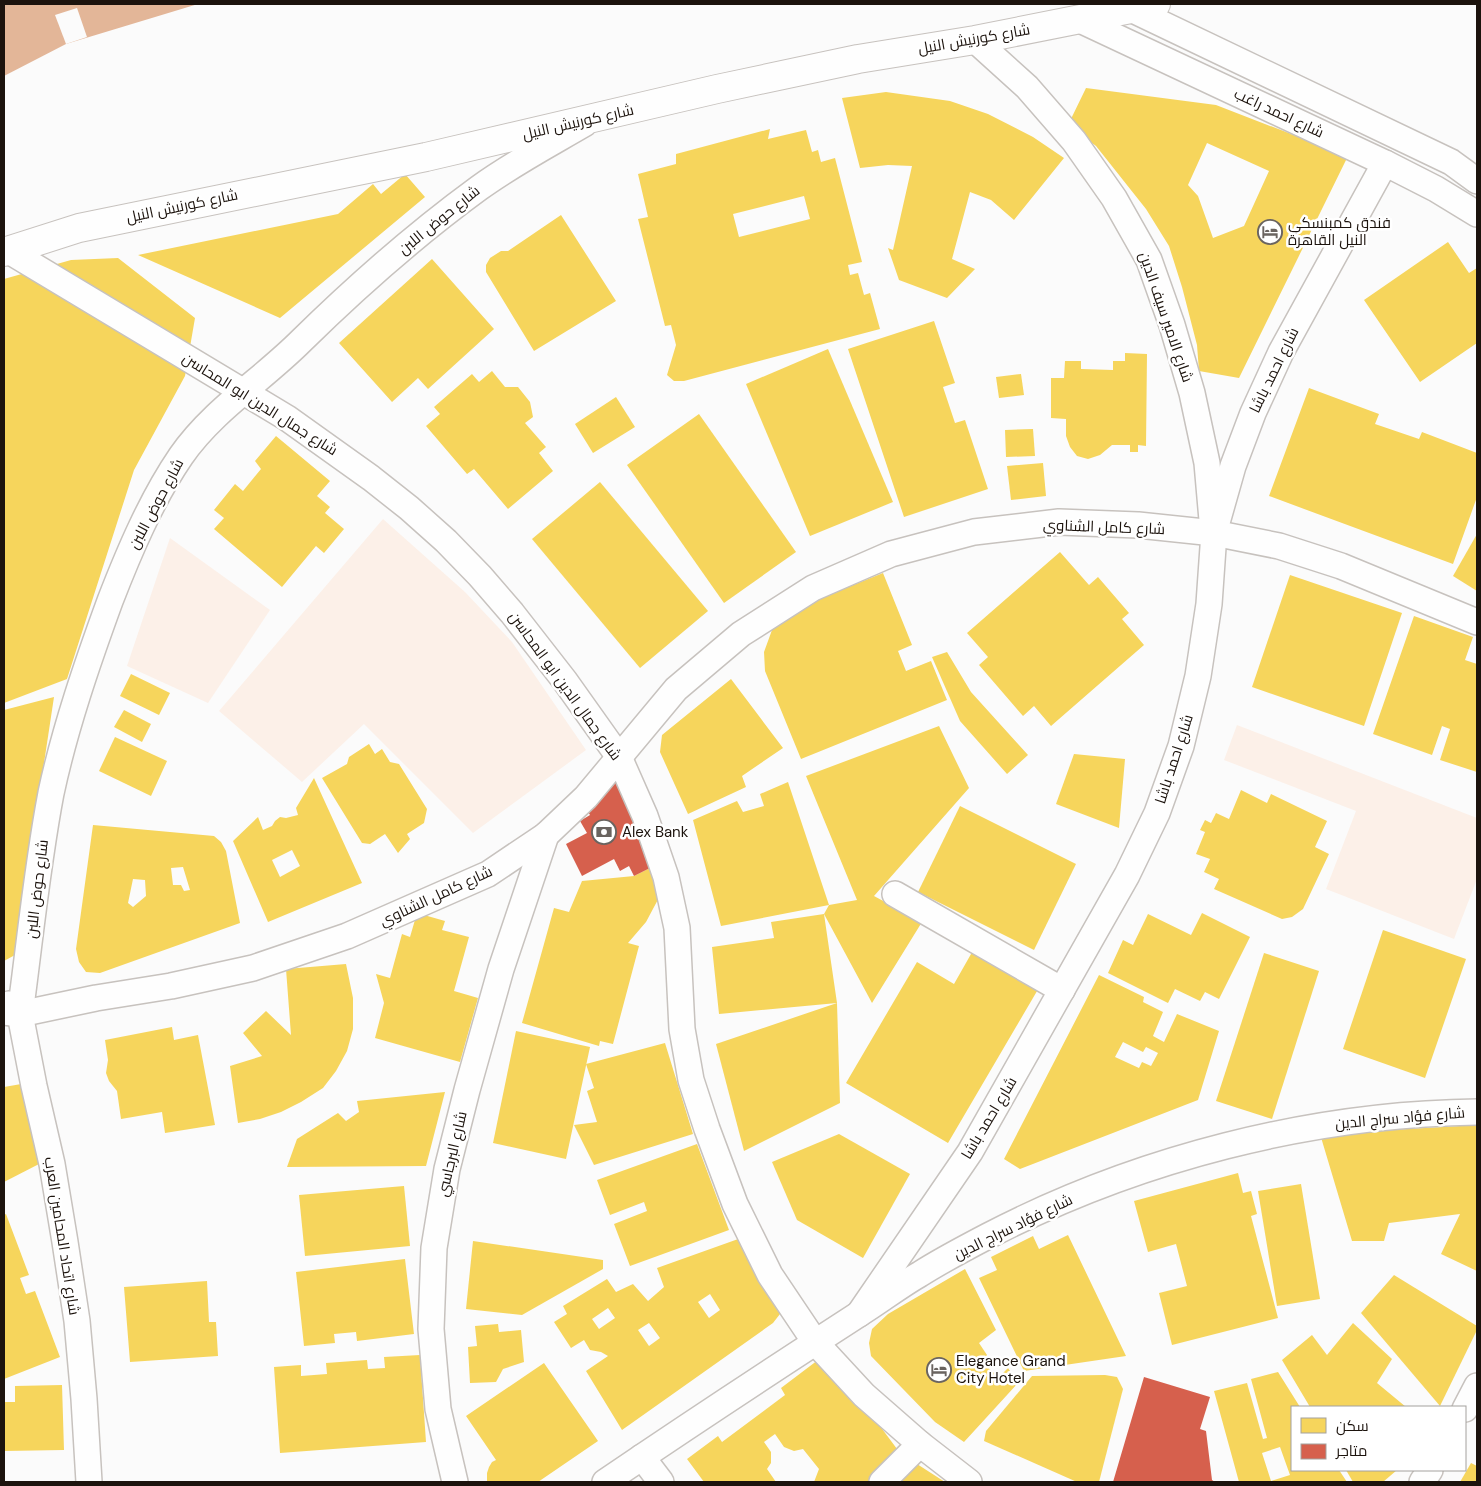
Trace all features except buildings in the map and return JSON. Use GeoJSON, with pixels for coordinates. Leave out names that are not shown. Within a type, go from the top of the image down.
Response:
{"type":"FeatureCollection","features":[{"type":"Feature","properties":{"kind":"highway","name":"شارع كورنيش النيل"},"geometry":{"type":"LineString","coordinates":[[6,252],[79,228],[426,157],[717,89],[858,59],[975,40],[1143,6]]}},
{"type":"Feature","properties":{"kind":"street","name":"شارع احمد راغب"},"geometry":{"type":"LineString","coordinates":[[1143,6],[1451,162],[1477,181]]}},
{"type":"Feature","properties":{"kind":"street","name":"شارع احمد راغب"},"geometry":{"type":"LineString","coordinates":[[1078,20],[1385,163],[1436,189],[1477,214]]}},
{"type":"Feature","properties":{"kind":"street","name":"شارع الامير سيف الدين"},"geometry":{"type":"LineString","coordinates":[[975,40],[1027,88],[1074,141],[1114,198],[1149,260],[1172,325],[1192,393],[1207,463],[1214,533]]}},
{"type":"Feature","properties":{"kind":"street","name":"شارع حوض اللبن"},"geometry":{"type":"LineString","coordinates":[[9,1008],[52,792],[70,717],[94,644],[121,573],[153,503],[176,464],[201,430],[286,356],[355,290],[441,218],[480,187],[525,158],[594,118]]}},
{"type":"Feature","properties":{"kind":"street","name":"شارع احمد باشا"},"geometry":{"type":"LineString","coordinates":[[859,1314],[970,1152],[1127,875],[1156,813],[1180,746],[1198,676],[1207,622],[1214,533],[1233,466],[1253,413],[1281,352],[1385,163]]}},
{"type":"Feature","properties":{"kind":"street","name":"شارع جمال الدين ابو المحاسن"},"geometry":{"type":"LineString","coordinates":[[6,252],[287,418],[330,447],[409,508],[446,541],[512,613],[565,681],[619,757],[645,816],[666,877],[677,928],[682,1029],[691,1080],[735,1204],[766,1266],[815,1342],[864,1396],[920,1444],[969,1482]]}},
{"type":"Feature","properties":{"kind":"street","name":"شارع كامل الشناوي"},"geometry":{"type":"LineString","coordinates":[[9,1008],[96,998],[171,986],[253,968],[347,936],[488,874],[546,835],[586,797],[676,689],[741,634],[813,588],[891,554],[974,532],[1059,522],[1138,525],[1214,533],[1279,546],[1341,566],[1477,622]]}},
{"type":"Feature","properties":{"kind":"street","name":"شارع البرجاسي"},"geometry":{"type":"LineString","coordinates":[[455,1482],[438,1409],[431,1329],[434,1248],[447,1169],[467,1090],[502,969],[546,835]]}},
{"type":"Feature","properties":{"kind":"street"},"geometry":{"type":"LineString","coordinates":[[894,894],[1062,990]]}},
{"type":"Feature","properties":{"kind":"street","name":"شارع اتحاد المحامين العرب"},"geometry":{"type":"LineString","coordinates":[[9,1008],[34,1086],[52,1164],[66,1242],[77,1321],[89,1482]]}},
{"type":"Feature","properties":{"kind":"street","name":"شارع فؤاد سراج الدين"},"geometry":{"type":"LineString","coordinates":[[604,1482],[920,1273],[988,1236],[1052,1205],[1136,1173],[1222,1147],[1311,1127],[1380,1117],[1477,1112]]}},
{"type":"Feature","properties":{"kind":"street"},"geometry":{"type":"LineString","coordinates":[[1466,1407],[1477,1386]]}},
{"type":"Feature","properties":{"kind":"street"},"geometry":{"type":"LineString","coordinates":[[882,1482],[920,1444]]}},
{"type":"Feature","properties":{"kind":"street"},"geometry":{"type":"LineString","coordinates":[[642,1457],[661,1482]]}},
{"type":"Feature","properties":{"kind":"street"},"geometry":{"type":"LineString","coordinates":[[1422,1482],[1429,1471]]}},
{"type":"Feature","properties":{"kind":"shaded area"},"geometry":{"type":"Polygon","coordinates":[[[4,4],[198,4],[66,44],[4,76],[4,4]]]}},
{"type":"Feature","properties":{"kind":"shaded area"},"geometry":{"type":"Polygon","coordinates":[[[383,519],[465,592],[512,642],[586,750],[473,833],[364,724],[302,782],[219,711],[383,519]]]}},
{"type":"Feature","properties":{"kind":"shaded area"},"geometry":{"type":"Polygon","coordinates":[[[170,538],[270,610],[208,703],[127,666],[170,538]]]}},
{"type":"Feature","properties":{"kind":"shaded area"},"geometry":{"type":"Polygon","coordinates":[[[1237,725],[1477,818],[1477,879],[1454,939],[1326,889],[1356,811],[1224,760],[1237,725]]]}},
{"type":"Feature","properties":{"kind":"pier"},"geometry":{"type":"Polygon","coordinates":[[[77,8],[87,37],[66,44],[55,15],[77,8]]]}},
{"type":"Feature","properties":{"kind":"place","name":"فندق كمبنسكي النيل القاهرة"},"geometry":{"type":"Point","coordinates":[1270,232]}},
{"type":"Feature","properties":{"kind":"place","name":"Alex Bank"},"geometry":{"type":"Point","coordinates":[604,832]}},
{"type":"Feature","properties":{"kind":"place","name":"Elegance Grand City Hotel"},"geometry":{"type":"Point","coordinates":[939,1370]}}]}
